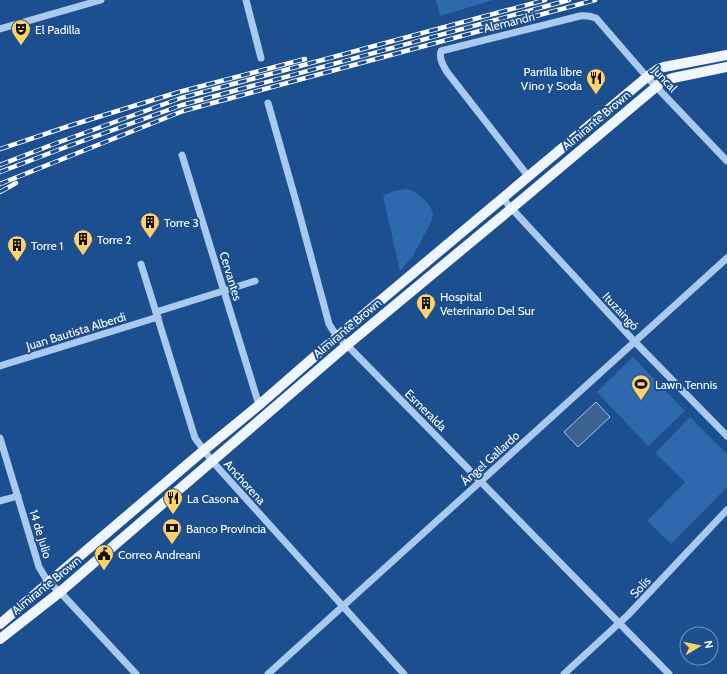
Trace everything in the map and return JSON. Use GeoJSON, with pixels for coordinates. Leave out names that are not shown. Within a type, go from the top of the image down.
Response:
{"type":"FeatureCollection","features":[{"type":"Feature","properties":{"kind":"main road","name":"Almirante Brown"},"geometry":{"type":"LineString","coordinates":[[0,624],[203,450],[259,405],[337,336],[658,69],[727,55]]}},
{"type":"Feature","properties":{"kind":"main road","name":"Almirante Brown"},"geometry":{"type":"LineString","coordinates":[[0,639],[60,592],[347,345],[662,82],[673,78],[727,67]]}},
{"type":"Feature","properties":{"kind":"street"},"geometry":{"type":"LineString","coordinates":[[0,29],[102,0]]}},
{"type":"Feature","properties":{"kind":"street"},"geometry":{"type":"LineString","coordinates":[[246,0],[261,58]]}},
{"type":"Feature","properties":{"kind":"street","name":"Alemandri"},"geometry":{"type":"LineString","coordinates":[[528,176],[447,72],[440,56],[441,51],[586,15]]}},
{"type":"Feature","properties":{"kind":"street","name":"Juncal"},"geometry":{"type":"LineString","coordinates":[[586,15],[596,18],[648,77],[727,161]]}},
{"type":"Feature","properties":{"kind":"street","name":"Esmeralda"},"geometry":{"type":"LineString","coordinates":[[268,102],[329,324],[337,336],[669,674]]}},
{"type":"Feature","properties":{"kind":"street","name":"Cervantes"},"geometry":{"type":"LineString","coordinates":[[182,154],[259,405]]}},
{"type":"Feature","properties":{"kind":"street","name":"Ituzaingó"},"geometry":{"type":"LineString","coordinates":[[502,198],[634,342],[727,436]]}},
{"type":"Feature","properties":{"kind":"street","name":"Ángel Gallardo"},"geometry":{"type":"LineString","coordinates":[[268,674],[727,258]]}},
{"type":"Feature","properties":{"kind":"street","name":"Anchorena"},"geometry":{"type":"LineString","coordinates":[[140,264],[195,438],[212,461],[404,674]]}},
{"type":"Feature","properties":{"kind":"street","name":"Juan Bautista Alberdi"},"geometry":{"type":"LineString","coordinates":[[0,366],[157,315],[255,281]]}},
{"type":"Feature","properties":{"kind":"street","name":"14 de Julio"},"geometry":{"type":"LineString","coordinates":[[0,438],[39,566],[48,582],[60,592],[136,674]]}},
{"type":"Feature","properties":{"kind":"street"},"geometry":{"type":"LineString","coordinates":[[0,501],[18,496]]}},
{"type":"Feature","properties":{"kind":"street","name":"Solís"},"geometry":{"type":"LineString","coordinates":[[564,674],[619,624],[727,510]]}},
{"type":"Feature","properties":{"kind":"shaded area"},"geometry":{"type":"Polygon","coordinates":[[[436,0],[494,0],[440,16],[436,0]]]}},
{"type":"Feature","properties":{"kind":"shaded area"},"geometry":{"type":"Polygon","coordinates":[[[408,189],[417,193],[428,203],[433,213],[432,220],[413,256],[400,271],[383,196],[394,191],[408,189]]]}},
{"type":"Feature","properties":{"kind":"shaded area","name":"Lawn Tennis"},"geometry":{"type":"Polygon","coordinates":[[[633,357],[685,411],[648,446],[597,392],[633,357]]]}},
{"type":"Feature","properties":{"kind":"shaded area"},"geometry":{"type":"Polygon","coordinates":[[[596,402],[610,417],[578,447],[564,432],[596,402]]]}},
{"type":"Feature","properties":{"kind":"shaded area"},"geometry":{"type":"Polygon","coordinates":[[[690,417],[727,454],[727,487],[671,544],[647,521],[685,482],[655,453],[690,417]]]}},
{"type":"Feature","properties":{"kind":"railway"},"geometry":{"type":"LineString","coordinates":[[0,165],[181,98],[545,0]]}},
{"type":"Feature","properties":{"kind":"railway"},"geometry":{"type":"LineString","coordinates":[[0,172],[182,105],[569,0]]}},
{"type":"Feature","properties":{"kind":"railway"},"geometry":{"type":"LineString","coordinates":[[0,184],[183,111],[595,0]]}},
{"type":"Feature","properties":{"kind":"railway"},"geometry":{"type":"LineString","coordinates":[[0,149],[179,92],[305,59]]}},
{"type":"Feature","properties":{"kind":"railway"},"geometry":{"type":"LineString","coordinates":[[0,192],[16,183]]}},
{"type":"Feature","properties":{"kind":"place","name":"El Padilla"},"geometry":{"type":"Point","coordinates":[21,46]}},
{"type":"Feature","properties":{"kind":"place","name":"Parrilla libre Vino y Soda"},"geometry":{"type":"Point","coordinates":[596,95]}},
{"type":"Feature","properties":{"kind":"place","name":"Torre 3"},"geometry":{"type":"Point","coordinates":[150,239]}},
{"type":"Feature","properties":{"kind":"place","name":"Torre 2"},"geometry":{"type":"Point","coordinates":[83,256]}},
{"type":"Feature","properties":{"kind":"place","name":"Torre 1"},"geometry":{"type":"Point","coordinates":[17,262]}},
{"type":"Feature","properties":{"kind":"place","name":"Hospital Veterinario Del Sur"},"geometry":{"type":"Point","coordinates":[426,320]}},
{"type":"Feature","properties":{"kind":"place","name":"Lawn Tennis"},"geometry":{"type":"Point","coordinates":[641,401]}},
{"type":"Feature","properties":{"kind":"place","name":"La Casona"},"geometry":{"type":"Point","coordinates":[173,515]}},
{"type":"Feature","properties":{"kind":"place","name":"Banco Provincia"},"geometry":{"type":"Point","coordinates":[172,545]}},
{"type":"Feature","properties":{"kind":"place","name":"Correo Andreani"},"geometry":{"type":"Point","coordinates":[104,571]}}]}
